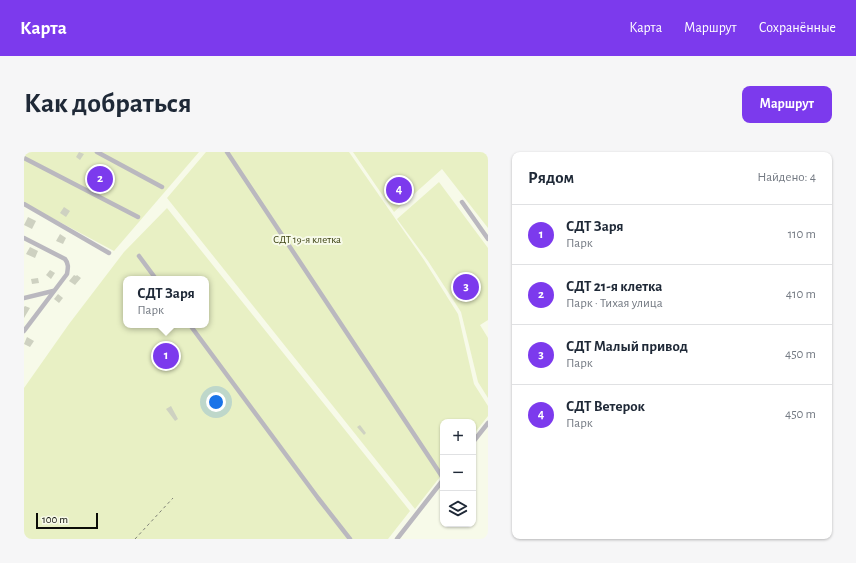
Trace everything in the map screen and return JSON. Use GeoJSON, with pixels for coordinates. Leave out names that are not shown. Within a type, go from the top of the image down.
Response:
{"type":"FeatureCollection","features":[{"type":"Feature","properties":{"kind":"street"},"geometry":{"type":"LineString","coordinates":[[97,152],[162,187]]}},
{"type":"Feature","properties":{"kind":"street"},"geometry":{"type":"LineString","coordinates":[[227,152],[440,474]]}},
{"type":"Feature","properties":{"kind":"street"},"geometry":{"type":"LineString","coordinates":[[24,158],[138,217]]}},
{"type":"Feature","properties":{"kind":"street"},"geometry":{"type":"LineString","coordinates":[[462,202],[488,239]]}},
{"type":"Feature","properties":{"kind":"street"},"geometry":{"type":"LineString","coordinates":[[24,204],[109,253]]}},
{"type":"Feature","properties":{"kind":"street"},"geometry":{"type":"LineString","coordinates":[[24,238],[65,259],[68,263],[67,274],[24,331]]}},
{"type":"Feature","properties":{"kind":"street"},"geometry":{"type":"LineString","coordinates":[[139,256],[154,276]]}},
{"type":"Feature","properties":{"kind":"street"},"geometry":{"type":"LineString","coordinates":[[24,298],[53,291]]}},
{"type":"Feature","properties":{"kind":"street"},"geometry":{"type":"LineString","coordinates":[[192,328],[313,492],[350,539]]}},
{"type":"Feature","properties":{"kind":"street"},"geometry":{"type":"LineString","coordinates":[[476,438],[488,423]]}},
{"type":"Feature","properties":{"kind":"street"},"geometry":{"type":"LineString","coordinates":[[397,539],[440,483]]}},
{"type":"Feature","properties":{"kind":"path"},"geometry":{"type":"LineString","coordinates":[[135,539],[173,498]]}},
{"type":"Feature","properties":{"kind":"green space"},"geometry":{"type":"Polygon","coordinates":[[[24,152],[199,152],[114,251],[24,203],[24,152]]]}},
{"type":"Feature","properties":{"kind":"green space","name":"СДТ 19-я клетка"},"geometry":{"type":"Polygon","coordinates":[[[206,152],[349,152],[424,260],[458,314],[474,384],[488,406],[488,416],[476,431],[476,419],[440,419],[440,477],[415,509],[167,198],[206,152]]]}},
{"type":"Feature","properties":{"kind":"green space"},"geometry":{"type":"Polygon","coordinates":[[[353,152],[488,152],[488,228],[442,169],[394,212],[353,152]]]}},
{"type":"Feature","properties":{"kind":"green space"},"geometry":{"type":"Polygon","coordinates":[[[439,182],[488,248],[488,320],[480,325],[488,338],[488,398],[478,382],[461,312],[428,261],[397,219],[439,182]]]}},
{"type":"Feature","properties":{"kind":"green space"},"geometry":{"type":"Polygon","coordinates":[[[167,208],[410,511],[388,539],[24,539],[24,388],[69,324],[124,252],[167,208]]]}},
{"type":"Feature","properties":{"kind":"building"},"geometry":{"type":"Polygon","coordinates":[[[79,152],[84,154],[80,160],[76,157],[79,152]]]}},
{"type":"Feature","properties":{"kind":"building"},"geometry":{"type":"Polygon","coordinates":[[[64,207],[70,211],[66,217],[60,213],[64,207]]]}},
{"type":"Feature","properties":{"kind":"building"},"geometry":{"type":"Polygon","coordinates":[[[28,217],[36,221],[32,229],[24,225],[28,217]]]}},
{"type":"Feature","properties":{"kind":"building"},"geometry":{"type":"Polygon","coordinates":[[[60,234],[66,238],[63,244],[56,241],[60,234]]]}},
{"type":"Feature","properties":{"kind":"building"},"geometry":{"type":"Polygon","coordinates":[[[30,247],[38,251],[35,258],[26,254],[30,247]]]}},
{"type":"Feature","properties":{"kind":"building"},"geometry":{"type":"Polygon","coordinates":[[[50,270],[55,273],[51,279],[46,275],[50,270]]]}},
{"type":"Feature","properties":{"kind":"building"},"geometry":{"type":"Polygon","coordinates":[[[74,275],[81,278],[75,285],[69,281],[74,275]]]}},
{"type":"Feature","properties":{"kind":"building"},"geometry":{"type":"Polygon","coordinates":[[[38,278],[39,283],[32,284],[31,279],[38,278]]]}},
{"type":"Feature","properties":{"kind":"building"},"geometry":{"type":"Polygon","coordinates":[[[58,294],[63,298],[59,303],[54,299],[58,294]]]}},
{"type":"Feature","properties":{"kind":"building"},"geometry":{"type":"Polygon","coordinates":[[[24,307],[30,308],[24,318],[24,307]]]}},
{"type":"Feature","properties":{"kind":"building"},"geometry":{"type":"Polygon","coordinates":[[[27,337],[34,341],[30,347],[24,344],[27,337]]]}},
{"type":"Feature","properties":{"kind":"building"},"geometry":{"type":"Polygon","coordinates":[[[171,406],[178,419],[175,421],[166,409],[171,406]]]}},
{"type":"Feature","properties":{"kind":"building"},"geometry":{"type":"Polygon","coordinates":[[[360,425],[366,433],[364,435],[357,427],[360,425]]]}},
{"type":"Feature","properties":{"kind":"place","name":"СДТ 21-я клетка"},"geometry":{"type":"Point","coordinates":[100,179]}},
{"type":"Feature","properties":{"kind":"place","name":"СДТ Ветерок"},"geometry":{"type":"Point","coordinates":[399,190]}},
{"type":"Feature","properties":{"kind":"place","name":"СДТ Малый привод"},"geometry":{"type":"Point","coordinates":[466,287]}},
{"type":"Feature","properties":{"kind":"place","name":"СДТ Заря"},"geometry":{"type":"Point","coordinates":[166,356]}}]}
